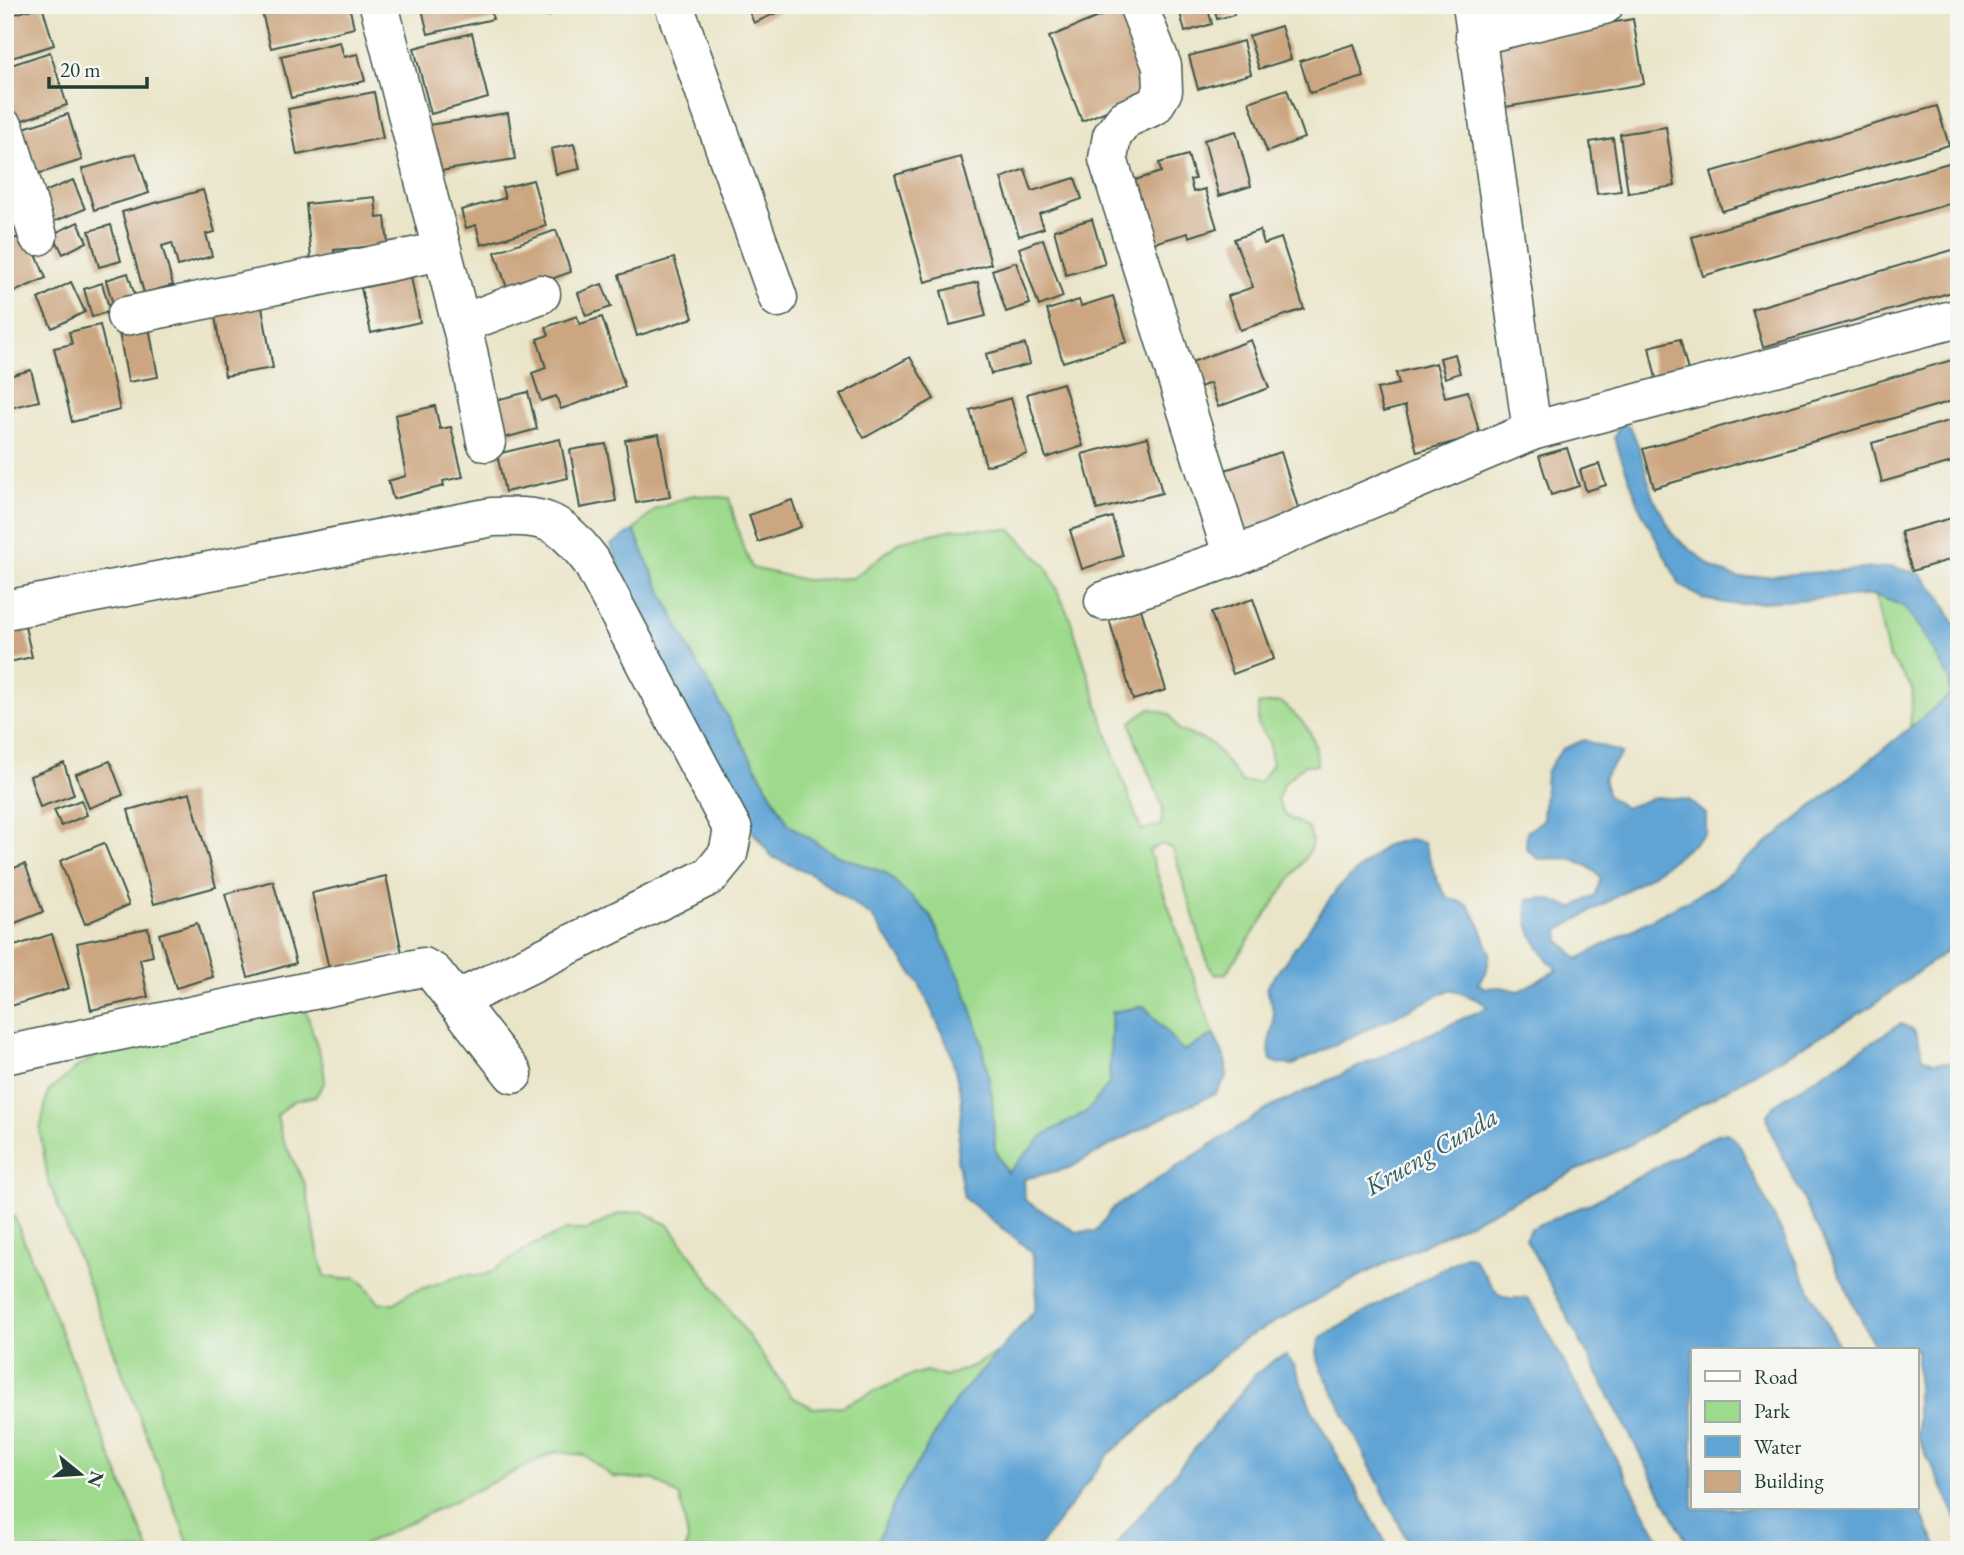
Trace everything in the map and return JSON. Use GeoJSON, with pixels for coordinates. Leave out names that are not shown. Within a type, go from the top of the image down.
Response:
{"type":"FeatureCollection","features":[{"type":"Feature","properties":{"kind":"street"},"geometry":{"type":"LineString","coordinates":[[379,5],[461,324],[486,442]]}},
{"type":"Feature","properties":{"kind":"street"},"geometry":{"type":"LineString","coordinates":[[674,5],[778,298]]}},
{"type":"Feature","properties":{"kind":"street"},"geometry":{"type":"LineString","coordinates":[[1138,5],[1162,66],[1163,91],[1154,106],[1125,119],[1112,136],[1108,159],[1233,557]]}},
{"type":"Feature","properties":{"kind":"street"},"geometry":{"type":"LineString","coordinates":[[1532,432],[1474,20],[1604,5]]}},
{"type":"Feature","properties":{"kind":"street"},"geometry":{"type":"LineString","coordinates":[[5,129],[38,236]]}},
{"type":"Feature","properties":{"kind":"street"},"geometry":{"type":"LineString","coordinates":[[126,316],[442,251]]}},
{"type":"Feature","properties":{"kind":"street"},"geometry":{"type":"LineString","coordinates":[[461,324],[541,294]]}},
{"type":"Feature","properties":{"kind":"street"},"geometry":{"type":"LineString","coordinates":[[1104,601],[1233,557],[1532,432],[1959,318]]}},
{"type":"Feature","properties":{"kind":"street"},"geometry":{"type":"LineString","coordinates":[[5,610],[492,517],[533,516],[552,522],[577,543],[591,561],[733,830],[728,854],[710,876],[455,1001]]}},
{"type":"Feature","properties":{"kind":"street"},"geometry":{"type":"LineString","coordinates":[[5,1055],[423,967],[433,973],[513,1074]]}},
{"type":"Feature","properties":{"kind":"green space"},"geometry":{"type":"Polygon","coordinates":[[[693,495],[729,498],[752,568],[805,580],[853,578],[901,541],[954,529],[1010,529],[1046,566],[1070,618],[1141,830],[1161,825],[1163,807],[1135,740],[1131,722],[1150,708],[1169,714],[1179,730],[1211,743],[1242,782],[1260,782],[1272,764],[1269,741],[1258,725],[1258,705],[1281,702],[1302,722],[1315,744],[1317,765],[1304,765],[1284,783],[1277,800],[1285,815],[1309,829],[1312,842],[1309,852],[1226,973],[1215,975],[1208,964],[1173,849],[1161,844],[1149,851],[1214,1035],[1183,1051],[1144,1006],[1112,1012],[1109,1083],[1088,1111],[1045,1134],[1008,1173],[995,1150],[992,1097],[982,1041],[962,982],[886,873],[836,855],[789,825],[690,651],[647,561],[634,530],[656,509],[693,495]]]}},
{"type":"Feature","properties":{"kind":"green space"},"geometry":{"type":"Polygon","coordinates":[[[1875,595],[1904,606],[1922,630],[1950,680],[1949,696],[1910,728],[1913,689],[1888,655],[1875,595]]]}},
{"type":"Feature","properties":{"kind":"green space"},"geometry":{"type":"Polygon","coordinates":[[[293,1002],[306,1011],[323,1065],[325,1081],[316,1096],[293,1101],[277,1116],[282,1138],[305,1184],[325,1276],[339,1279],[356,1277],[379,1303],[395,1303],[409,1293],[463,1275],[486,1275],[531,1246],[567,1230],[588,1230],[618,1214],[642,1211],[670,1226],[792,1397],[813,1408],[842,1406],[926,1371],[945,1377],[998,1352],[955,1401],[898,1495],[873,1550],[685,1550],[688,1539],[680,1497],[655,1480],[613,1477],[584,1455],[555,1452],[353,1550],[191,1550],[48,1180],[40,1131],[48,1092],[80,1065],[130,1038],[293,1002]]]}},
{"type":"Feature","properties":{"kind":"green space"},"geometry":{"type":"Polygon","coordinates":[[[5,1212],[14,1216],[149,1550],[5,1550],[5,1212]]]}},
{"type":"Feature","properties":{"kind":"water","name":"Krueng Cunda"},"geometry":{"type":"Polygon","coordinates":[[[1621,422],[1631,428],[1652,495],[1674,536],[1714,569],[1739,578],[1892,567],[1920,574],[1940,596],[1959,633],[1959,942],[1866,1010],[1629,1145],[1362,1275],[1242,1340],[1108,1455],[1037,1550],[873,1550],[898,1495],[955,1401],[1035,1310],[1037,1283],[1032,1252],[964,1198],[957,1158],[962,1099],[950,1050],[919,983],[872,917],[810,873],[772,857],[746,823],[640,623],[611,545],[634,530],[690,651],[789,825],[836,855],[886,873],[930,915],[962,982],[982,1041],[992,1097],[995,1149],[1007,1173],[1045,1134],[1088,1111],[1109,1083],[1112,1012],[1144,1006],[1183,1051],[1214,1035],[1225,1058],[1227,1076],[1216,1093],[1154,1122],[1069,1168],[1024,1179],[1025,1200],[1077,1232],[1096,1231],[1113,1208],[1267,1109],[1488,1007],[1451,989],[1293,1065],[1271,1060],[1269,1047],[1274,1016],[1266,988],[1338,888],[1386,845],[1409,839],[1424,842],[1437,880],[1447,897],[1468,905],[1479,923],[1490,953],[1486,973],[1478,983],[1485,988],[1501,987],[1519,991],[1557,970],[1544,955],[1530,929],[1528,900],[1546,898],[1572,908],[1596,894],[1601,877],[1579,862],[1538,859],[1526,848],[1527,832],[1543,820],[1546,772],[1562,749],[1584,740],[1622,753],[1603,778],[1608,796],[1625,808],[1656,797],[1689,800],[1706,814],[1706,833],[1672,861],[1559,930],[1560,941],[1578,959],[1714,886],[1949,696],[1950,680],[1922,630],[1903,606],[1875,595],[1731,604],[1703,599],[1680,585],[1641,510],[1614,438],[1621,422]]]}},
{"type":"Feature","properties":{"kind":"water"},"geometry":{"type":"Polygon","coordinates":[[[1900,1024],[1915,1032],[1923,1057],[1933,1062],[1959,1062],[1959,1523],[1918,1437],[1918,1348],[1875,1348],[1770,1130],[1767,1115],[1775,1104],[1900,1024]]]}},
{"type":"Feature","properties":{"kind":"water"},"geometry":{"type":"Polygon","coordinates":[[[1728,1133],[1741,1148],[1839,1348],[1691,1348],[1691,1510],[1918,1510],[1918,1507],[1939,1550],[1691,1550],[1526,1239],[1529,1230],[1536,1226],[1593,1202],[1717,1134],[1728,1133]]]}},
{"type":"Feature","properties":{"kind":"water"},"geometry":{"type":"Polygon","coordinates":[[[1465,1256],[1472,1257],[1498,1294],[1508,1298],[1527,1298],[1535,1308],[1665,1550],[1412,1550],[1322,1370],[1318,1346],[1321,1337],[1465,1256]]]}},
{"type":"Feature","properties":{"kind":"water"},"geometry":{"type":"Polygon","coordinates":[[[1286,1355],[1294,1365],[1312,1410],[1390,1550],[1112,1550],[1256,1374],[1286,1355]]]}},
{"type":"Feature","properties":{"kind":"building"},"geometry":{"type":"Polygon","coordinates":[[[260,5],[349,5],[354,28],[271,48],[260,5]]]}},
{"type":"Feature","properties":{"kind":"building"},"geometry":{"type":"Polygon","coordinates":[[[421,5],[489,5],[493,19],[428,34],[421,5]]]}},
{"type":"Feature","properties":{"kind":"building"},"geometry":{"type":"Polygon","coordinates":[[[544,5],[570,5],[549,16],[544,5]]]}},
{"type":"Feature","properties":{"kind":"building"},"geometry":{"type":"Polygon","coordinates":[[[746,5],[781,5],[783,10],[754,23],[746,5]]]}},
{"type":"Feature","properties":{"kind":"building"},"geometry":{"type":"Polygon","coordinates":[[[1178,5],[1207,5],[1212,24],[1185,32],[1178,5]]]}},
{"type":"Feature","properties":{"kind":"building"},"geometry":{"type":"Polygon","coordinates":[[[1214,5],[1232,5],[1234,15],[1217,19],[1214,5]]]}},
{"type":"Feature","properties":{"kind":"building"},"geometry":{"type":"Polygon","coordinates":[[[42,6],[54,45],[5,60],[5,17],[42,6]]]}},
{"type":"Feature","properties":{"kind":"building"},"geometry":{"type":"Polygon","coordinates":[[[1120,8],[1153,92],[1082,121],[1049,37],[1120,8]]]}},
{"type":"Feature","properties":{"kind":"building"},"geometry":{"type":"Polygon","coordinates":[[[1633,19],[1644,84],[1493,109],[1482,45],[1633,19]]]}},
{"type":"Feature","properties":{"kind":"building"},"geometry":{"type":"Polygon","coordinates":[[[1281,26],[1291,59],[1259,69],[1249,36],[1281,26]]]}},
{"type":"Feature","properties":{"kind":"building"},"geometry":{"type":"Polygon","coordinates":[[[472,33],[488,98],[431,114],[414,48],[472,33]]]}},
{"type":"Feature","properties":{"kind":"building"},"geometry":{"type":"Polygon","coordinates":[[[1243,41],[1251,74],[1198,89],[1189,56],[1243,41]]]}},
{"type":"Feature","properties":{"kind":"building"},"geometry":{"type":"Polygon","coordinates":[[[340,42],[344,57],[358,54],[365,81],[291,98],[281,56],[340,42]]]}},
{"type":"Feature","properties":{"kind":"building"},"geometry":{"type":"Polygon","coordinates":[[[1354,44],[1364,77],[1310,93],[1300,61],[1354,44]]]}},
{"type":"Feature","properties":{"kind":"building"},"geometry":{"type":"Polygon","coordinates":[[[50,52],[67,105],[14,123],[5,97],[5,67],[50,52]]]}},
{"type":"Feature","properties":{"kind":"building"},"geometry":{"type":"Polygon","coordinates":[[[1287,89],[1304,138],[1267,152],[1249,102],[1287,89]]]}},
{"type":"Feature","properties":{"kind":"building"},"geometry":{"type":"Polygon","coordinates":[[[374,92],[383,138],[297,155],[288,109],[374,92]]]}},
{"type":"Feature","properties":{"kind":"building"},"geometry":{"type":"Polygon","coordinates":[[[1937,106],[1949,145],[1722,211],[1711,172],[1937,106]]]}},
{"type":"Feature","properties":{"kind":"building"},"geometry":{"type":"Polygon","coordinates":[[[508,113],[515,159],[428,173],[421,126],[508,113]]]}},
{"type":"Feature","properties":{"kind":"building"},"geometry":{"type":"Polygon","coordinates":[[[68,114],[82,160],[25,178],[11,132],[68,114]]]}},
{"type":"Feature","properties":{"kind":"building"},"geometry":{"type":"Polygon","coordinates":[[[1666,127],[1675,186],[1628,193],[1620,134],[1666,127]]]}},
{"type":"Feature","properties":{"kind":"building"},"geometry":{"type":"Polygon","coordinates":[[[1236,131],[1251,186],[1219,196],[1204,140],[1236,131]]]}},
{"type":"Feature","properties":{"kind":"building"},"geometry":{"type":"Polygon","coordinates":[[[1613,138],[1621,191],[1597,194],[1590,142],[1613,138]]]}},
{"type":"Feature","properties":{"kind":"building"},"geometry":{"type":"Polygon","coordinates":[[[574,144],[580,169],[556,174],[551,149],[574,144]]]}},
{"type":"Feature","properties":{"kind":"building"},"geometry":{"type":"Polygon","coordinates":[[[136,153],[149,193],[94,210],[82,169],[136,153]]]}},
{"type":"Feature","properties":{"kind":"building"},"geometry":{"type":"Polygon","coordinates":[[[1188,155],[1195,179],[1190,180],[1193,192],[1205,189],[1217,228],[1189,237],[1188,233],[1154,243],[1135,180],[1161,172],[1159,163],[1188,155]]]}},
{"type":"Feature","properties":{"kind":"building"},"geometry":{"type":"Polygon","coordinates":[[[961,157],[991,264],[925,282],[895,175],[961,157]]]}},
{"type":"Feature","properties":{"kind":"building"},"geometry":{"type":"Polygon","coordinates":[[[1952,162],[1959,187],[1959,201],[1703,276],[1692,237],[1952,162]]]}},
{"type":"Feature","properties":{"kind":"building"},"geometry":{"type":"Polygon","coordinates":[[[1025,169],[1032,191],[1075,178],[1082,199],[1039,214],[1044,228],[1019,236],[1001,178],[1025,169]]]}},
{"type":"Feature","properties":{"kind":"building"},"geometry":{"type":"Polygon","coordinates":[[[73,180],[85,209],[48,224],[37,195],[73,180]]]}},
{"type":"Feature","properties":{"kind":"building"},"geometry":{"type":"Polygon","coordinates":[[[533,180],[546,226],[481,245],[476,225],[466,228],[461,210],[505,198],[502,188],[533,180]]]}},
{"type":"Feature","properties":{"kind":"building"},"geometry":{"type":"Polygon","coordinates":[[[203,190],[215,232],[206,234],[212,256],[178,266],[172,243],[162,246],[173,285],[144,293],[122,212],[203,190]]]}},
{"type":"Feature","properties":{"kind":"building"},"geometry":{"type":"Polygon","coordinates":[[[375,197],[377,218],[385,217],[388,245],[334,250],[335,257],[311,259],[306,204],[375,197]]]}},
{"type":"Feature","properties":{"kind":"building"},"geometry":{"type":"Polygon","coordinates":[[[1092,219],[1105,264],[1066,275],[1054,230],[1092,219]]]}},
{"type":"Feature","properties":{"kind":"building"},"geometry":{"type":"Polygon","coordinates":[[[78,222],[87,242],[63,254],[53,234],[78,222]]]}},
{"type":"Feature","properties":{"kind":"building"},"geometry":{"type":"Polygon","coordinates":[[[111,225],[121,261],[99,267],[89,231],[111,225]]]}},
{"type":"Feature","properties":{"kind":"building"},"geometry":{"type":"Polygon","coordinates":[[[556,230],[571,272],[509,294],[495,252],[556,230]]]}},
{"type":"Feature","properties":{"kind":"building"},"geometry":{"type":"Polygon","coordinates":[[[1260,230],[1264,244],[1281,238],[1304,309],[1240,330],[1228,296],[1253,287],[1234,239],[1260,230]]]}},
{"type":"Feature","properties":{"kind":"building"},"geometry":{"type":"Polygon","coordinates":[[[27,233],[46,278],[5,296],[5,243],[27,233]]]}},
{"type":"Feature","properties":{"kind":"building"},"geometry":{"type":"Polygon","coordinates":[[[1043,239],[1063,297],[1039,306],[1019,248],[1043,239]]]}},
{"type":"Feature","properties":{"kind":"building"},"geometry":{"type":"Polygon","coordinates":[[[1959,248],[1959,290],[1763,347],[1752,309],[1959,248]]]}},
{"type":"Feature","properties":{"kind":"building"},"geometry":{"type":"Polygon","coordinates":[[[674,258],[693,318],[637,336],[619,275],[674,258]]]}},
{"type":"Feature","properties":{"kind":"building"},"geometry":{"type":"Polygon","coordinates":[[[1016,262],[1030,304],[1006,312],[992,270],[1016,262]]]}},
{"type":"Feature","properties":{"kind":"building"},"geometry":{"type":"Polygon","coordinates":[[[128,273],[139,309],[116,315],[106,280],[128,273]]]}},
{"type":"Feature","properties":{"kind":"building"},"geometry":{"type":"Polygon","coordinates":[[[411,277],[420,322],[371,333],[361,288],[411,277]]]}},
{"type":"Feature","properties":{"kind":"building"},"geometry":{"type":"Polygon","coordinates":[[[71,282],[85,312],[52,328],[38,299],[71,282]]]}},
{"type":"Feature","properties":{"kind":"building"},"geometry":{"type":"Polygon","coordinates":[[[978,282],[986,316],[950,325],[941,291],[978,282]]]}},
{"type":"Feature","properties":{"kind":"building"},"geometry":{"type":"Polygon","coordinates":[[[102,283],[110,311],[92,317],[84,289],[102,283]]]}},
{"type":"Feature","properties":{"kind":"building"},"geometry":{"type":"Polygon","coordinates":[[[602,284],[611,307],[586,316],[578,293],[602,284]]]}},
{"type":"Feature","properties":{"kind":"building"},"geometry":{"type":"Polygon","coordinates":[[[1113,296],[1127,342],[1063,362],[1047,310],[1079,300],[1081,306],[1113,296]]]}},
{"type":"Feature","properties":{"kind":"building"},"geometry":{"type":"Polygon","coordinates":[[[261,302],[273,368],[225,376],[214,310],[261,302]]]}},
{"type":"Feature","properties":{"kind":"building"},"geometry":{"type":"Polygon","coordinates":[[[577,316],[580,324],[602,317],[625,387],[561,409],[556,396],[541,401],[532,373],[546,368],[537,339],[549,335],[546,327],[577,316]]]}},
{"type":"Feature","properties":{"kind":"building"},"geometry":{"type":"Polygon","coordinates":[[[100,325],[120,410],[72,422],[54,348],[72,344],[69,332],[100,325]]]}},
{"type":"Feature","properties":{"kind":"building"},"geometry":{"type":"Polygon","coordinates":[[[149,327],[158,377],[128,382],[119,332],[149,327]]]}},
{"type":"Feature","properties":{"kind":"building"},"geometry":{"type":"Polygon","coordinates":[[[1680,339],[1689,375],[1657,383],[1649,347],[1680,339]]]}},
{"type":"Feature","properties":{"kind":"building"},"geometry":{"type":"Polygon","coordinates":[[[1251,340],[1269,388],[1218,407],[1210,383],[1198,388],[1189,363],[1251,340]]]}},
{"type":"Feature","properties":{"kind":"building"},"geometry":{"type":"Polygon","coordinates":[[[1025,344],[1030,364],[991,374],[986,354],[1025,344]]]}},
{"type":"Feature","properties":{"kind":"building"},"geometry":{"type":"Polygon","coordinates":[[[1455,354],[1460,373],[1445,378],[1440,358],[1455,354]]]}},
{"type":"Feature","properties":{"kind":"building"},"geometry":{"type":"Polygon","coordinates":[[[910,357],[934,399],[864,438],[840,395],[910,357]]]}},
{"type":"Feature","properties":{"kind":"building"},"geometry":{"type":"Polygon","coordinates":[[[1959,358],[1959,399],[1654,488],[1643,449],[1959,358]]]}},
{"type":"Feature","properties":{"kind":"building"},"geometry":{"type":"Polygon","coordinates":[[[1436,363],[1445,397],[1468,391],[1480,435],[1417,452],[1405,406],[1383,412],[1377,389],[1399,384],[1396,373],[1436,363]]]}},
{"type":"Feature","properties":{"kind":"building"},"geometry":{"type":"Polygon","coordinates":[[[31,370],[39,401],[5,409],[5,377],[31,370]]]}},
{"type":"Feature","properties":{"kind":"building"},"geometry":{"type":"Polygon","coordinates":[[[1063,383],[1083,446],[1046,458],[1027,394],[1063,383]]]}},
{"type":"Feature","properties":{"kind":"building"},"geometry":{"type":"Polygon","coordinates":[[[528,392],[537,429],[497,440],[488,402],[528,392]]]}},
{"type":"Feature","properties":{"kind":"building"},"geometry":{"type":"Polygon","coordinates":[[[1011,398],[1027,454],[986,466],[970,410],[1011,398]]]}},
{"type":"Feature","properties":{"kind":"building"},"geometry":{"type":"Polygon","coordinates":[[[435,406],[440,429],[451,427],[463,477],[443,481],[444,486],[393,499],[388,481],[406,476],[395,415],[435,406]]]}},
{"type":"Feature","properties":{"kind":"building"},"geometry":{"type":"Polygon","coordinates":[[[1959,418],[1959,460],[1882,482],[1872,443],[1959,418]]]}},
{"type":"Feature","properties":{"kind":"building"},"geometry":{"type":"Polygon","coordinates":[[[659,434],[670,497],[636,503],[625,440],[659,434]]]}},
{"type":"Feature","properties":{"kind":"building"},"geometry":{"type":"Polygon","coordinates":[[[1148,437],[1162,493],[1097,510],[1082,454],[1148,437]]]}},
{"type":"Feature","properties":{"kind":"building"},"geometry":{"type":"Polygon","coordinates":[[[560,439],[568,478],[505,492],[497,454],[560,439]]]}},
{"type":"Feature","properties":{"kind":"building"},"geometry":{"type":"Polygon","coordinates":[[[606,444],[616,501],[580,508],[570,450],[606,444]]]}},
{"type":"Feature","properties":{"kind":"building"},"geometry":{"type":"Polygon","coordinates":[[[1567,448],[1579,486],[1551,495],[1539,456],[1567,448]]]}},
{"type":"Feature","properties":{"kind":"building"},"geometry":{"type":"Polygon","coordinates":[[[1281,452],[1302,521],[1241,541],[1219,472],[1281,452]]]}},
{"type":"Feature","properties":{"kind":"building"},"geometry":{"type":"Polygon","coordinates":[[[1599,464],[1606,485],[1586,491],[1580,470],[1599,464]]]}},
{"type":"Feature","properties":{"kind":"building"},"geometry":{"type":"Polygon","coordinates":[[[792,500],[801,527],[758,542],[749,515],[792,500]]]}},
{"type":"Feature","properties":{"kind":"building"},"geometry":{"type":"Polygon","coordinates":[[[1959,516],[1959,557],[1912,571],[1901,532],[1959,516]]]}},
{"type":"Feature","properties":{"kind":"building"},"geometry":{"type":"Polygon","coordinates":[[[1112,517],[1123,556],[1082,569],[1070,530],[1112,517]]]}},
{"type":"Feature","properties":{"kind":"building"},"geometry":{"type":"Polygon","coordinates":[[[1253,599],[1274,659],[1233,674],[1211,613],[1253,599]]]}},
{"type":"Feature","properties":{"kind":"building"},"geometry":{"type":"Polygon","coordinates":[[[1141,609],[1166,690],[1133,700],[1109,619],[1141,609]]]}},
{"type":"Feature","properties":{"kind":"building"},"geometry":{"type":"Polygon","coordinates":[[[23,618],[32,657],[5,663],[5,622],[23,618]]]}},
{"type":"Feature","properties":{"kind":"building"},"geometry":{"type":"Polygon","coordinates":[[[110,761],[123,795],[89,808],[76,774],[110,761]]]}},
{"type":"Feature","properties":{"kind":"building"},"geometry":{"type":"Polygon","coordinates":[[[64,763],[74,795],[40,807],[30,776],[64,763]]]}},
{"type":"Feature","properties":{"kind":"building"},"geometry":{"type":"Polygon","coordinates":[[[190,793],[216,887],[154,904],[128,810],[190,793]]]}},
{"type":"Feature","properties":{"kind":"building"},"geometry":{"type":"Polygon","coordinates":[[[81,800],[87,815],[61,826],[54,810],[81,800]]]}},
{"type":"Feature","properties":{"kind":"building"},"geometry":{"type":"Polygon","coordinates":[[[104,843],[129,905],[85,924],[60,861],[104,843]]]}},
{"type":"Feature","properties":{"kind":"building"},"geometry":{"type":"Polygon","coordinates":[[[25,864],[43,912],[5,927],[5,871],[25,864]]]}},
{"type":"Feature","properties":{"kind":"building"},"geometry":{"type":"Polygon","coordinates":[[[386,876],[402,953],[329,969],[312,893],[386,876]]]}},
{"type":"Feature","properties":{"kind":"building"},"geometry":{"type":"Polygon","coordinates":[[[273,881],[296,963],[248,977],[225,894],[273,881]]]}},
{"type":"Feature","properties":{"kind":"building"},"geometry":{"type":"Polygon","coordinates":[[[197,923],[213,977],[176,988],[159,934],[197,923]]]}},
{"type":"Feature","properties":{"kind":"building"},"geometry":{"type":"Polygon","coordinates":[[[148,928],[153,956],[140,959],[148,997],[91,1010],[77,943],[148,928]]]}},
{"type":"Feature","properties":{"kind":"building"},"geometry":{"type":"Polygon","coordinates":[[[52,934],[69,988],[5,1008],[5,949],[52,934]]]}}]}
